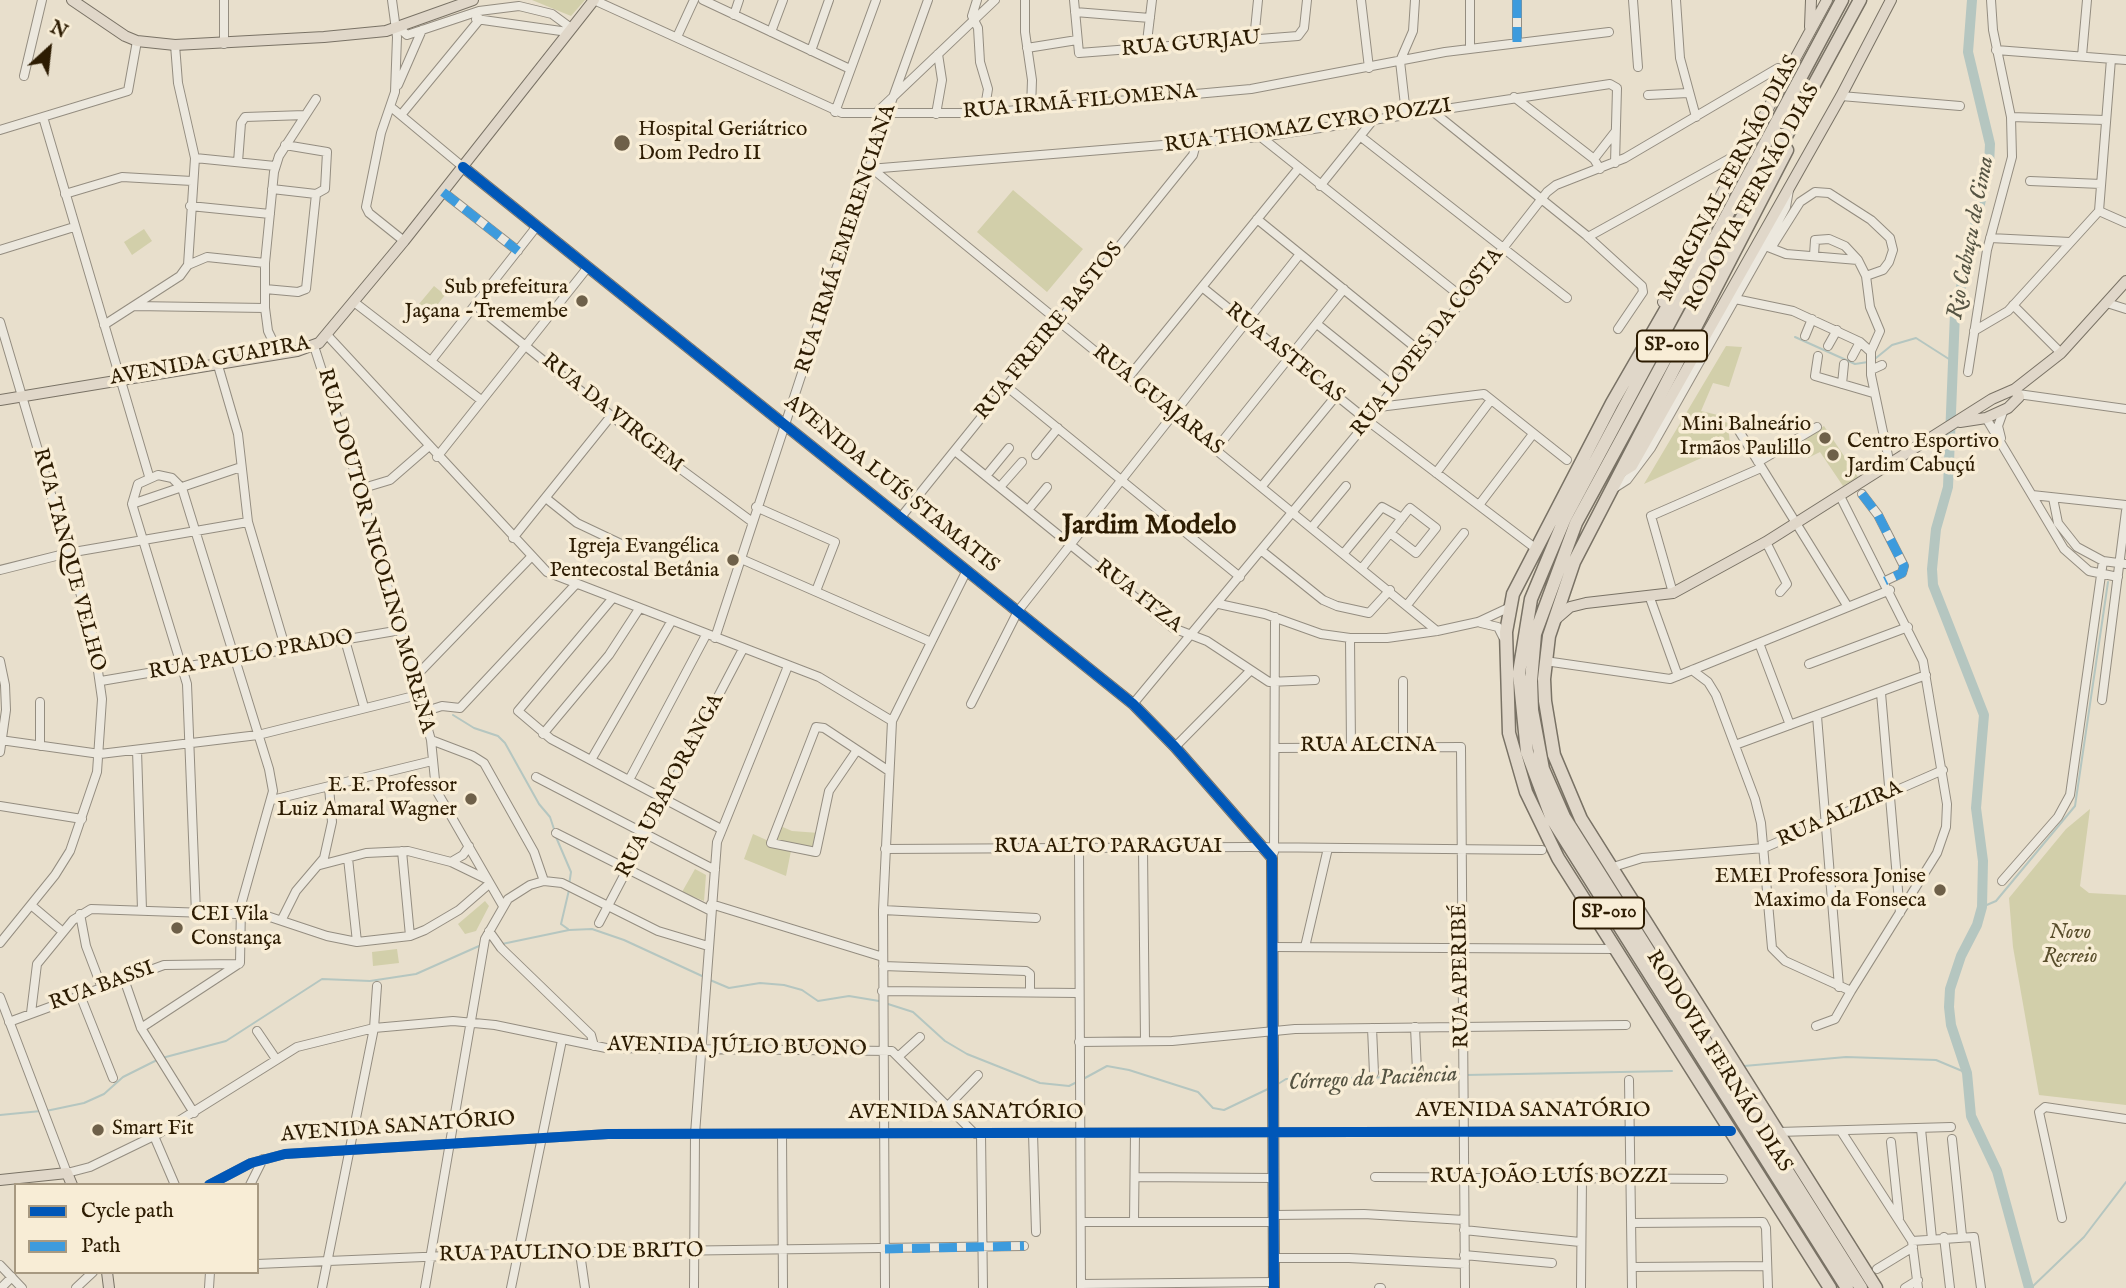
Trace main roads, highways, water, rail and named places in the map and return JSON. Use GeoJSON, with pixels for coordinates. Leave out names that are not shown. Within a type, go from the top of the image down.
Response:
{"type":"FeatureCollection","features":[{"type":"Feature","properties":{"kind":"highway","name":"RODOVIA FERNÃO DIAS"},"geometry":{"type":"LineString","coordinates":[[1842,0],[1566,518],[1539,574],[1523,632],[1520,696],[1527,752],[1552,819],[1847,1288]]}},
{"type":"Feature","properties":{"kind":"highway","name":"RODOVIA FERNÃO DIAS"},"geometry":{"type":"LineString","coordinates":[[1860,0],[1576,523],[1535,634],[1531,681],[1532,710],[1541,759],[1564,817],[1861,1288]]}},
{"type":"Feature","properties":{"kind":"highway"},"geometry":{"type":"LineString","coordinates":[[1622,472],[1815,97],[1824,68]]}},
{"type":"Feature","properties":{"kind":"highway"},"geometry":{"type":"LineString","coordinates":[[1612,402],[1698,253],[1756,163]]}},
{"type":"Feature","properties":{"kind":"highway","name":"MARGINAL FERNÃO DIAS"},"geometry":{"type":"LineString","coordinates":[[1612,402],[1535,548],[1508,608],[1506,647],[1509,733],[1526,792],[1558,858],[1830,1288]]}},
{"type":"Feature","properties":{"kind":"highway","name":"SP-010"},"geometry":{"type":"LineString","coordinates":[[1622,472],[1569,575],[1552,622],[1545,661],[1545,701],[1554,755],[1577,811],[1610,868],[1876,1288]]}},
{"type":"Feature","properties":{"kind":"main road"},"geometry":{"type":"LineString","coordinates":[[72,0],[103,24],[137,41],[175,45],[332,37],[386,30],[473,0]]}},
{"type":"Feature","properties":{"kind":"main road","name":"AVENIDA GUAPIRA"},"geometry":{"type":"LineString","coordinates":[[0,400],[314,346],[327,336],[404,241],[594,0]]}},
{"type":"Feature","properties":{"kind":"main road"},"geometry":{"type":"LineString","coordinates":[[1809,32],[1811,0]]}},
{"type":"Feature","properties":{"kind":"main road","name":"MARGINAL FERNÃO DIAS"},"geometry":{"type":"LineString","coordinates":[[1612,402],[1627,369],[1827,0]]}},
{"type":"Feature","properties":{"kind":"main road"},"geometry":{"type":"LineString","coordinates":[[1622,472],[1632,466],[1841,96],[1890,1]]}},
{"type":"Feature","properties":{"kind":"main road","name":"AVENIDA LUÍS STAMATIS"},"geometry":{"type":"LineString","coordinates":[[463,167],[1133,704],[1175,747],[1272,858],[1274,1285]]}},
{"type":"Feature","properties":{"kind":"main road"},"geometry":{"type":"LineString","coordinates":[[1958,423],[2003,412],[2126,281]]}},
{"type":"Feature","properties":{"kind":"main road"},"geometry":{"type":"LineString","coordinates":[[1552,622],[1570,607],[1586,603],[1650,598],[1673,593],[1766,542],[1936,437],[1992,399],[2016,396]]}},
{"type":"Feature","properties":{"kind":"main road"},"geometry":{"type":"LineString","coordinates":[[1986,418],[1992,399]]}},
{"type":"Feature","properties":{"kind":"main road"},"geometry":{"type":"LineString","coordinates":[[1569,575],[1568,593],[1586,603]]}},
{"type":"Feature","properties":{"kind":"main road","name":"AVENIDA JÚLIO BUONO"},"geometry":{"type":"LineString","coordinates":[[0,1180],[67,1173],[71,1183]]}},
{"type":"Feature","properties":{"kind":"waterway","name":"Rio Cabuçu de Cima"},"geometry":{"type":"LineString","coordinates":[[1972,0],[1968,52],[1990,144],[1989,165],[1955,313],[1948,487],[1936,529],[1932,569],[1933,585],[1984,715],[1976,808],[1983,861],[1982,907],[1950,989],[1949,1007],[1951,1025],[1967,1073],[1971,1116],[1997,1171],[2029,1288]]}},
{"type":"Feature","properties":{"kind":"waterway"},"geometry":{"type":"LineString","coordinates":[[1795,337],[1855,364],[1868,362]]}},
{"type":"Feature","properties":{"kind":"waterway"},"geometry":{"type":"LineString","coordinates":[[1876,358],[1892,345],[1916,338],[1952,361]]}},
{"type":"Feature","properties":{"kind":"waterway"},"geometry":{"type":"LineString","coordinates":[[1982,907],[1996,901],[2075,806],[2108,582]]}},
{"type":"Feature","properties":{"kind":"waterway"},"geometry":{"type":"LineString","coordinates":[[453,715],[474,728],[498,736],[505,743],[539,804],[550,817],[554,829]]}},
{"type":"Feature","properties":{"kind":"waterway"},"geometry":{"type":"LineString","coordinates":[[556,837],[571,872],[569,885]]}},
{"type":"Feature","properties":{"kind":"waterway"},"geometry":{"type":"LineString","coordinates":[[568,929],[561,924],[569,890]]}},
{"type":"Feature","properties":{"kind":"waterway","name":"Córrego da Paciência"},"geometry":{"type":"LineString","coordinates":[[502,944],[569,930],[592,929],[624,940],[702,976]]}},
{"type":"Feature","properties":{"kind":"waterway","name":"Córrego da Paciência"},"geometry":{"type":"LineString","coordinates":[[162,1058],[226,1041],[322,979],[370,981],[416,974],[479,946]]}},
{"type":"Feature","properties":{"kind":"waterway","name":"Córrego da Paciência"},"geometry":{"type":"LineString","coordinates":[[710,980],[729,988],[760,983],[784,985],[802,990],[818,1001],[849,996],[879,1001]]}},
{"type":"Feature","properties":{"kind":"waterway","name":"Córrego da Paciência"},"geometry":{"type":"LineString","coordinates":[[888,1004],[913,1012],[945,1041],[967,1054],[1040,1083],[1069,1086],[1077,1082]]}},
{"type":"Feature","properties":{"kind":"waterway","name":"Córrego da Paciência"},"geometry":{"type":"LineString","coordinates":[[1744,1066],[1846,1057],[1936,1060],[1967,1073]]}},
{"type":"Feature","properties":{"kind":"waterway","name":"Córrego da Paciência"},"geometry":{"type":"LineString","coordinates":[[46,1111],[84,1103],[104,1094],[123,1077],[157,1060]]}},
{"type":"Feature","properties":{"kind":"waterway","name":"Córrego da Paciência"},"geometry":{"type":"LineString","coordinates":[[1085,1078],[1107,1066],[1129,1070],[1198,1092],[1213,1108],[1224,1110],[1270,1088]]}},
{"type":"Feature","properties":{"kind":"waterway","name":"Córrego da Paciência"},"geometry":{"type":"LineString","coordinates":[[1466,1075],[1672,1071]]}},
{"type":"Feature","properties":{"kind":"waterway","name":"Córrego da Paciência"},"geometry":{"type":"LineString","coordinates":[[1278,1084],[1286,1079],[1460,1076]]}},
{"type":"Feature","properties":{"kind":"waterway","name":"Córrego da Paciência"},"geometry":{"type":"LineString","coordinates":[[0,1115],[41,1111]]}},
{"type":"Feature","properties":{"kind":"waterway"},"geometry":{"type":"LineString","coordinates":[[2031,1288],[2084,1237],[2126,1182]]}},
{"type":"Feature","properties":{"kind":"place","name":"Hospital Geriátrico Dom Pedro II"},"geometry":{"type":"Point","coordinates":[622,143]}},
{"type":"Feature","properties":{"kind":"place","name":"Sub prefeitura Jaçana -Tremembe"},"geometry":{"type":"Point","coordinates":[582,301]}},
{"type":"Feature","properties":{"kind":"place","name":"Mini Balneário Irmãos Paulillo"},"geometry":{"type":"Point","coordinates":[1825,438]}},
{"type":"Feature","properties":{"kind":"place","name":"Centro Esportivo Jardim Cabuçú"},"geometry":{"type":"Point","coordinates":[1833,455]}},
{"type":"Feature","properties":{"kind":"place","name":"Igreja Evangélica Pentecostal Betânia"},"geometry":{"type":"Point","coordinates":[733,560]}},
{"type":"Feature","properties":{"kind":"place","name":"E. E. Professor Luiz Amaral Wagner"},"geometry":{"type":"Point","coordinates":[471,799]}},
{"type":"Feature","properties":{"kind":"place","name":"EMEI Professora Jonise Maximo da Fonseca"},"geometry":{"type":"Point","coordinates":[1940,890]}},
{"type":"Feature","properties":{"kind":"place","name":"CEI Vila Constança"},"geometry":{"type":"Point","coordinates":[177,928]}},
{"type":"Feature","properties":{"kind":"place","name":"Smart Fit"},"geometry":{"type":"Point","coordinates":[98,1130]}},
{"type":"Feature","properties":{"kind":"district","name":"Jardim Modelo"},"geometry":{"type":"Point","coordinates":[1149,527]}},
{"type":"Feature","properties":{"kind":"park label","name":"Novo Recreio"},"geometry":{"type":"Point","coordinates":[2070,946]}}]}
